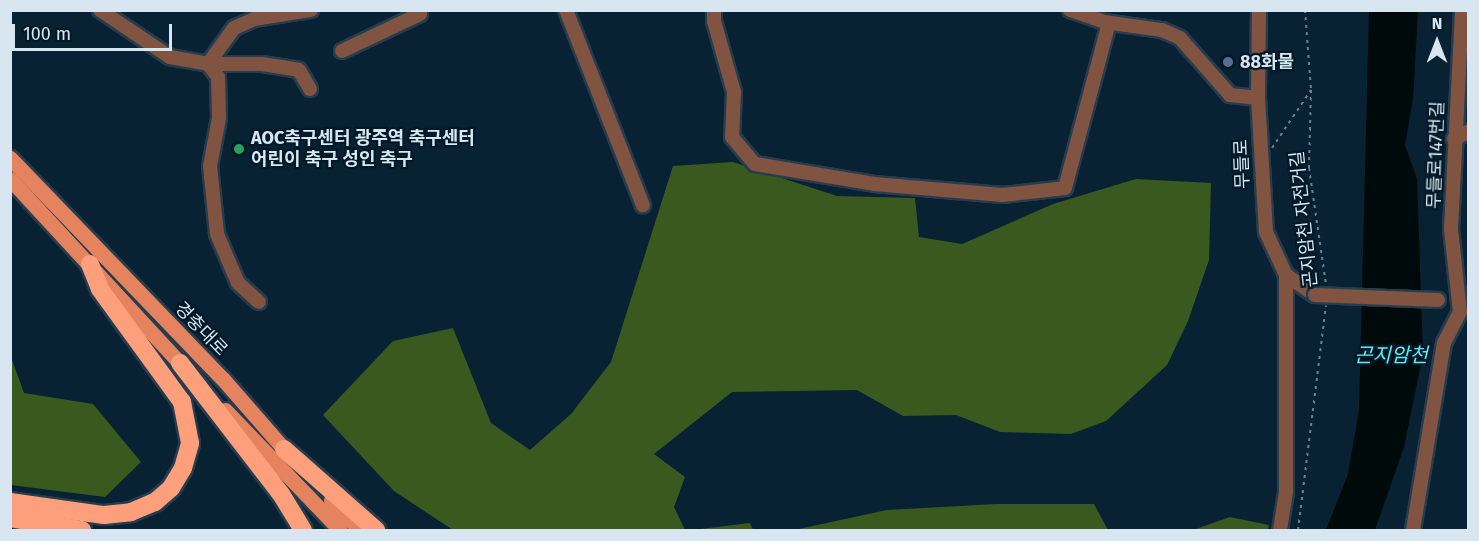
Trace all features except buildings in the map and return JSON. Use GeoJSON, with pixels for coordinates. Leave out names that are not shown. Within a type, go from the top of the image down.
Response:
{"type":"FeatureCollection","features":[{"type":"Feature","properties":{"kind":"highway"},"geometry":{"type":"LineString","coordinates":[[10,502],[104,515],[131,512],[155,502],[171,488],[183,468],[190,443],[182,402],[100,289],[90,264]]}},
{"type":"Feature","properties":{"kind":"highway"},"geometry":{"type":"LineString","coordinates":[[180,363],[280,494],[303,531]]}},
{"type":"Feature","properties":{"kind":"highway"},"geometry":{"type":"LineString","coordinates":[[284,449],[376,531]]}},
{"type":"Feature","properties":{"kind":"highway"},"geometry":{"type":"LineString","coordinates":[[10,518],[82,531]]}},
{"type":"Feature","properties":{"kind":"main road","name":"경충대로"},"geometry":{"type":"LineString","coordinates":[[10,158],[222,378],[360,531]]}},
{"type":"Feature","properties":{"kind":"main road"},"geometry":{"type":"LineString","coordinates":[[10,180],[340,531]]}},
{"type":"Feature","properties":{"kind":"street"},"geometry":{"type":"LineString","coordinates":[[100,10],[170,57],[208,64],[262,64],[299,70],[310,89]]}},
{"type":"Feature","properties":{"kind":"street"},"geometry":{"type":"LineString","coordinates":[[208,64],[234,28],[254,19],[311,10]]}},
{"type":"Feature","properties":{"kind":"street"},"geometry":{"type":"LineString","coordinates":[[342,51],[420,14],[420,10]]}},
{"type":"Feature","properties":{"kind":"street"},"geometry":{"type":"LineString","coordinates":[[566,10],[643,205]]}},
{"type":"Feature","properties":{"kind":"street"},"geometry":{"type":"LineString","coordinates":[[714,10],[734,92],[732,137],[755,164],[874,184],[1003,195],[1065,188],[1109,23]]}},
{"type":"Feature","properties":{"kind":"street"},"geometry":{"type":"LineString","coordinates":[[1070,10],[1109,23],[1162,30],[1180,38],[1230,95],[1258,98]]}},
{"type":"Feature","properties":{"kind":"street","name":"무들로"},"geometry":{"type":"LineString","coordinates":[[1260,10],[1258,98],[1260,166],[1266,232],[1287,275],[1322,297]]}},
{"type":"Feature","properties":{"kind":"street","name":"무들로147번길"},"geometry":{"type":"LineString","coordinates":[[1462,10],[1451,229],[1465,300]]}},
{"type":"Feature","properties":{"kind":"street"},"geometry":{"type":"LineString","coordinates":[[208,64],[218,76],[219,118],[210,166],[217,234],[238,283],[259,302]]}},
{"type":"Feature","properties":{"kind":"street"},"geometry":{"type":"LineString","coordinates":[[1454,139],[1468,132]]}},
{"type":"Feature","properties":{"kind":"street"},"geometry":{"type":"LineString","coordinates":[[1280,531],[1286,491],[1287,275]]}},
{"type":"Feature","properties":{"kind":"street"},"geometry":{"type":"LineString","coordinates":[[1322,297],[1465,300],[1444,343],[1413,531]]}},
{"type":"Feature","properties":{"kind":"path","name":"곤지암천 자전거길"},"geometry":{"type":"LineString","coordinates":[[1298,531],[1306,492],[1322,297],[1309,168],[1311,90],[1305,10]]}},
{"type":"Feature","properties":{"kind":"path"},"geometry":{"type":"LineString","coordinates":[[1260,166],[1311,90]]}},
{"type":"Feature","properties":{"kind":"green space"},"geometry":{"type":"Polygon","coordinates":[[[733,162],[837,196],[915,198],[919,237],[962,244],[1053,204],[1136,179],[1211,183],[1209,260],[1188,321],[1167,365],[1106,421],[1071,434],[1000,432],[956,415],[903,416],[857,390],[732,392],[654,454],[685,477],[674,507],[685,530],[453,530],[394,491],[323,415],[393,341],[453,328],[491,423],[530,450],[571,414],[611,362],[673,166],[733,162]]]}},
{"type":"Feature","properties":{"kind":"green space"},"geometry":{"type":"Polygon","coordinates":[[[10,354],[24,393],[93,404],[141,462],[105,497],[11,485],[10,354]]]}},
{"type":"Feature","properties":{"kind":"green space"},"geometry":{"type":"Polygon","coordinates":[[[996,504],[1094,504],[1108,530],[794,530],[887,510],[996,504]]]}},
{"type":"Feature","properties":{"kind":"green space"},"geometry":{"type":"Polygon","coordinates":[[[1230,517],[1269,525],[1268,530],[1193,530],[1230,517]]]}},
{"type":"Feature","properties":{"kind":"green space"},"geometry":{"type":"Polygon","coordinates":[[[749,523],[753,530],[693,530],[749,523]]]}},
{"type":"Feature","properties":{"kind":"water","name":"곤지암천"},"geometry":{"type":"Polygon","coordinates":[[[1369,11],[1418,11],[1413,99],[1405,145],[1417,179],[1423,354],[1404,447],[1375,530],[1326,530],[1348,474],[1359,410],[1369,11]]]}},
{"type":"Feature","properties":{"kind":"place","name":"88화물"},"geometry":{"type":"Point","coordinates":[1228,62]}},
{"type":"Feature","properties":{"kind":"place","name":"AOC축구센터 광주역 축구센터 어린이 축구 성인 축구"},"geometry":{"type":"Point","coordinates":[239,149]}}]}
